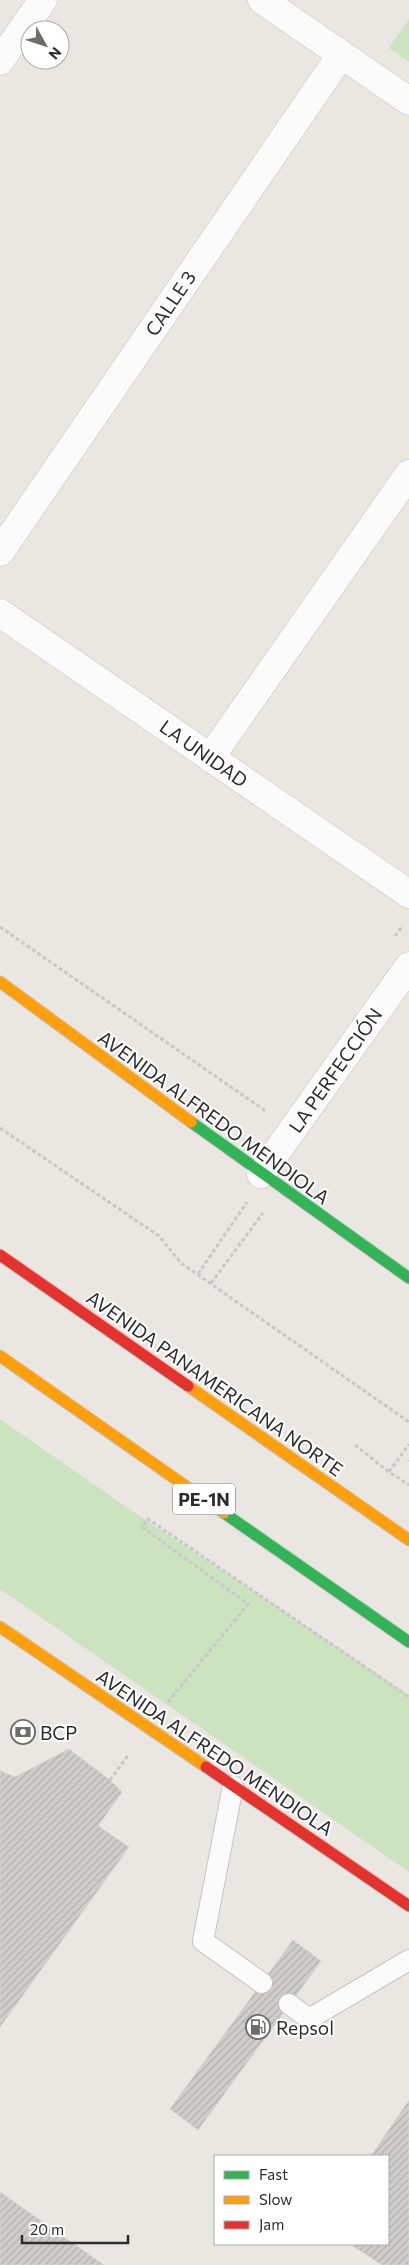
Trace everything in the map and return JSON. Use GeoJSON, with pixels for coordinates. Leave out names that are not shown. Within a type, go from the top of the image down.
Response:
{"type":"FeatureCollection","features":[{"type":"Feature","properties":{"kind":"main road","name":"AVENIDA ALFREDO MENDIOLA"},"geometry":{"type":"LineString","coordinates":[[0,982],[269,1180],[409,1278]]}},
{"type":"Feature","properties":{"kind":"main road","name":"AVENIDA PANAMERICANA NORTE"},"geometry":{"type":"LineString","coordinates":[[0,1255],[409,1540]]}},
{"type":"Feature","properties":{"kind":"main road","name":"PE-1N"},"geometry":{"type":"LineString","coordinates":[[0,1356],[409,1642]]}},
{"type":"Feature","properties":{"kind":"main road","name":"AVENIDA ALFREDO MENDIOLA"},"geometry":{"type":"LineString","coordinates":[[0,1627],[409,1906]]}},
{"type":"Feature","properties":{"kind":"street"},"geometry":{"type":"LineString","coordinates":[[0,61],[43,0]]}},
{"type":"Feature","properties":{"kind":"street"},"geometry":{"type":"LineString","coordinates":[[262,0],[409,101]]}},
{"type":"Feature","properties":{"kind":"street","name":"CALLE 3"},"geometry":{"type":"LineString","coordinates":[[0,552],[340,55]]}},
{"type":"Feature","properties":{"kind":"street"},"geometry":{"type":"LineString","coordinates":[[210,758],[409,474]]}},
{"type":"Feature","properties":{"kind":"street","name":"LA UNIDAD"},"geometry":{"type":"LineString","coordinates":[[0,612],[409,894]]}},
{"type":"Feature","properties":{"kind":"street","name":"LA PERFECCIÓN"},"geometry":{"type":"LineString","coordinates":[[269,1180],[293,1129],[409,966]]}},
{"type":"Feature","properties":{"kind":"lane"},"geometry":{"type":"LineString","coordinates":[[233,1786],[203,1941],[262,1983]]}},
{"type":"Feature","properties":{"kind":"lane"},"geometry":{"type":"LineString","coordinates":[[289,2004],[308,2019],[409,1960]]}},
{"type":"Feature","properties":{"kind":"path"},"geometry":{"type":"LineString","coordinates":[[0,927],[293,1129]]}},
{"type":"Feature","properties":{"kind":"path"},"geometry":{"type":"LineString","coordinates":[[0,1128],[159,1236],[181,1263],[409,1422]]}},
{"type":"Feature","properties":{"kind":"path"},"geometry":{"type":"LineString","coordinates":[[198,1274],[269,1180]]}},
{"type":"Feature","properties":{"kind":"path"},"geometry":{"type":"LineString","coordinates":[[212,1283],[269,1180]]}},
{"type":"Feature","properties":{"kind":"path"},"geometry":{"type":"LineString","coordinates":[[389,1472],[409,1444]]}},
{"type":"Feature","properties":{"kind":"path"},"geometry":{"type":"LineString","coordinates":[[355,1445],[389,1472],[409,1484]]}},
{"type":"Feature","properties":{"kind":"path"},"geometry":{"type":"LineString","coordinates":[[168,1702],[248,1604],[142,1527],[148,1519],[409,1697]]}},
{"type":"Feature","properties":{"kind":"path"},"geometry":{"type":"LineString","coordinates":[[110,1780],[131,1751]]}},
{"type":"Feature","properties":{"kind":"green space"},"geometry":{"type":"Polygon","coordinates":[[[409,19],[409,62],[389,48],[409,19]]]}},
{"type":"Feature","properties":{"kind":"green space"},"geometry":{"type":"Polygon","coordinates":[[[0,1419],[125,1506],[409,1695],[409,1872],[0,1589],[0,1419]]]}},
{"type":"Feature","properties":{"kind":"building"},"geometry":{"type":"Polygon","coordinates":[[[69,1749],[110,1780],[122,1792],[98,1826],[129,1847],[0,2027],[0,1771],[15,1777],[69,1749]]]}},
{"type":"Feature","properties":{"kind":"building"},"geometry":{"type":"Polygon","coordinates":[[[293,1940],[321,1961],[198,2130],[170,2109],[293,1940]]]}},
{"type":"Feature","properties":{"kind":"building"},"geometry":{"type":"Polygon","coordinates":[[[409,2100],[409,2265],[382,2265],[352,2245],[389,2245],[389,2155],[372,2155],[409,2100]]]}},
{"type":"Feature","properties":{"kind":"building"},"geometry":{"type":"Polygon","coordinates":[[[0,2192],[104,2265],[0,2265],[0,2192]]]}},
{"type":"Feature","properties":{"kind":"traffic: fast"},"geometry":{"type":"LineString","coordinates":[[191,1122],[409,1278]]}},
{"type":"Feature","properties":{"kind":"traffic: fast"},"geometry":{"type":"LineString","coordinates":[[224,1513],[409,1642]]}},
{"type":"Feature","properties":{"kind":"traffic: slow"},"geometry":{"type":"LineString","coordinates":[[0,982],[191,1122]]}},
{"type":"Feature","properties":{"kind":"traffic: slow"},"geometry":{"type":"LineString","coordinates":[[0,1356],[224,1513]]}},
{"type":"Feature","properties":{"kind":"traffic: slow"},"geometry":{"type":"LineString","coordinates":[[188,1386],[409,1540]]}},
{"type":"Feature","properties":{"kind":"traffic: slow"},"geometry":{"type":"LineString","coordinates":[[0,1627],[206,1767]]}},
{"type":"Feature","properties":{"kind":"traffic: jam"},"geometry":{"type":"LineString","coordinates":[[0,1255],[188,1386]]}},
{"type":"Feature","properties":{"kind":"traffic: jam"},"geometry":{"type":"LineString","coordinates":[[206,1767],[409,1906]]}},
{"type":"Feature","properties":{"kind":"place","name":"BCP"},"geometry":{"type":"Point","coordinates":[23,1732]}},
{"type":"Feature","properties":{"kind":"place","name":"Repsol"},"geometry":{"type":"Point","coordinates":[258,2027]}}]}
